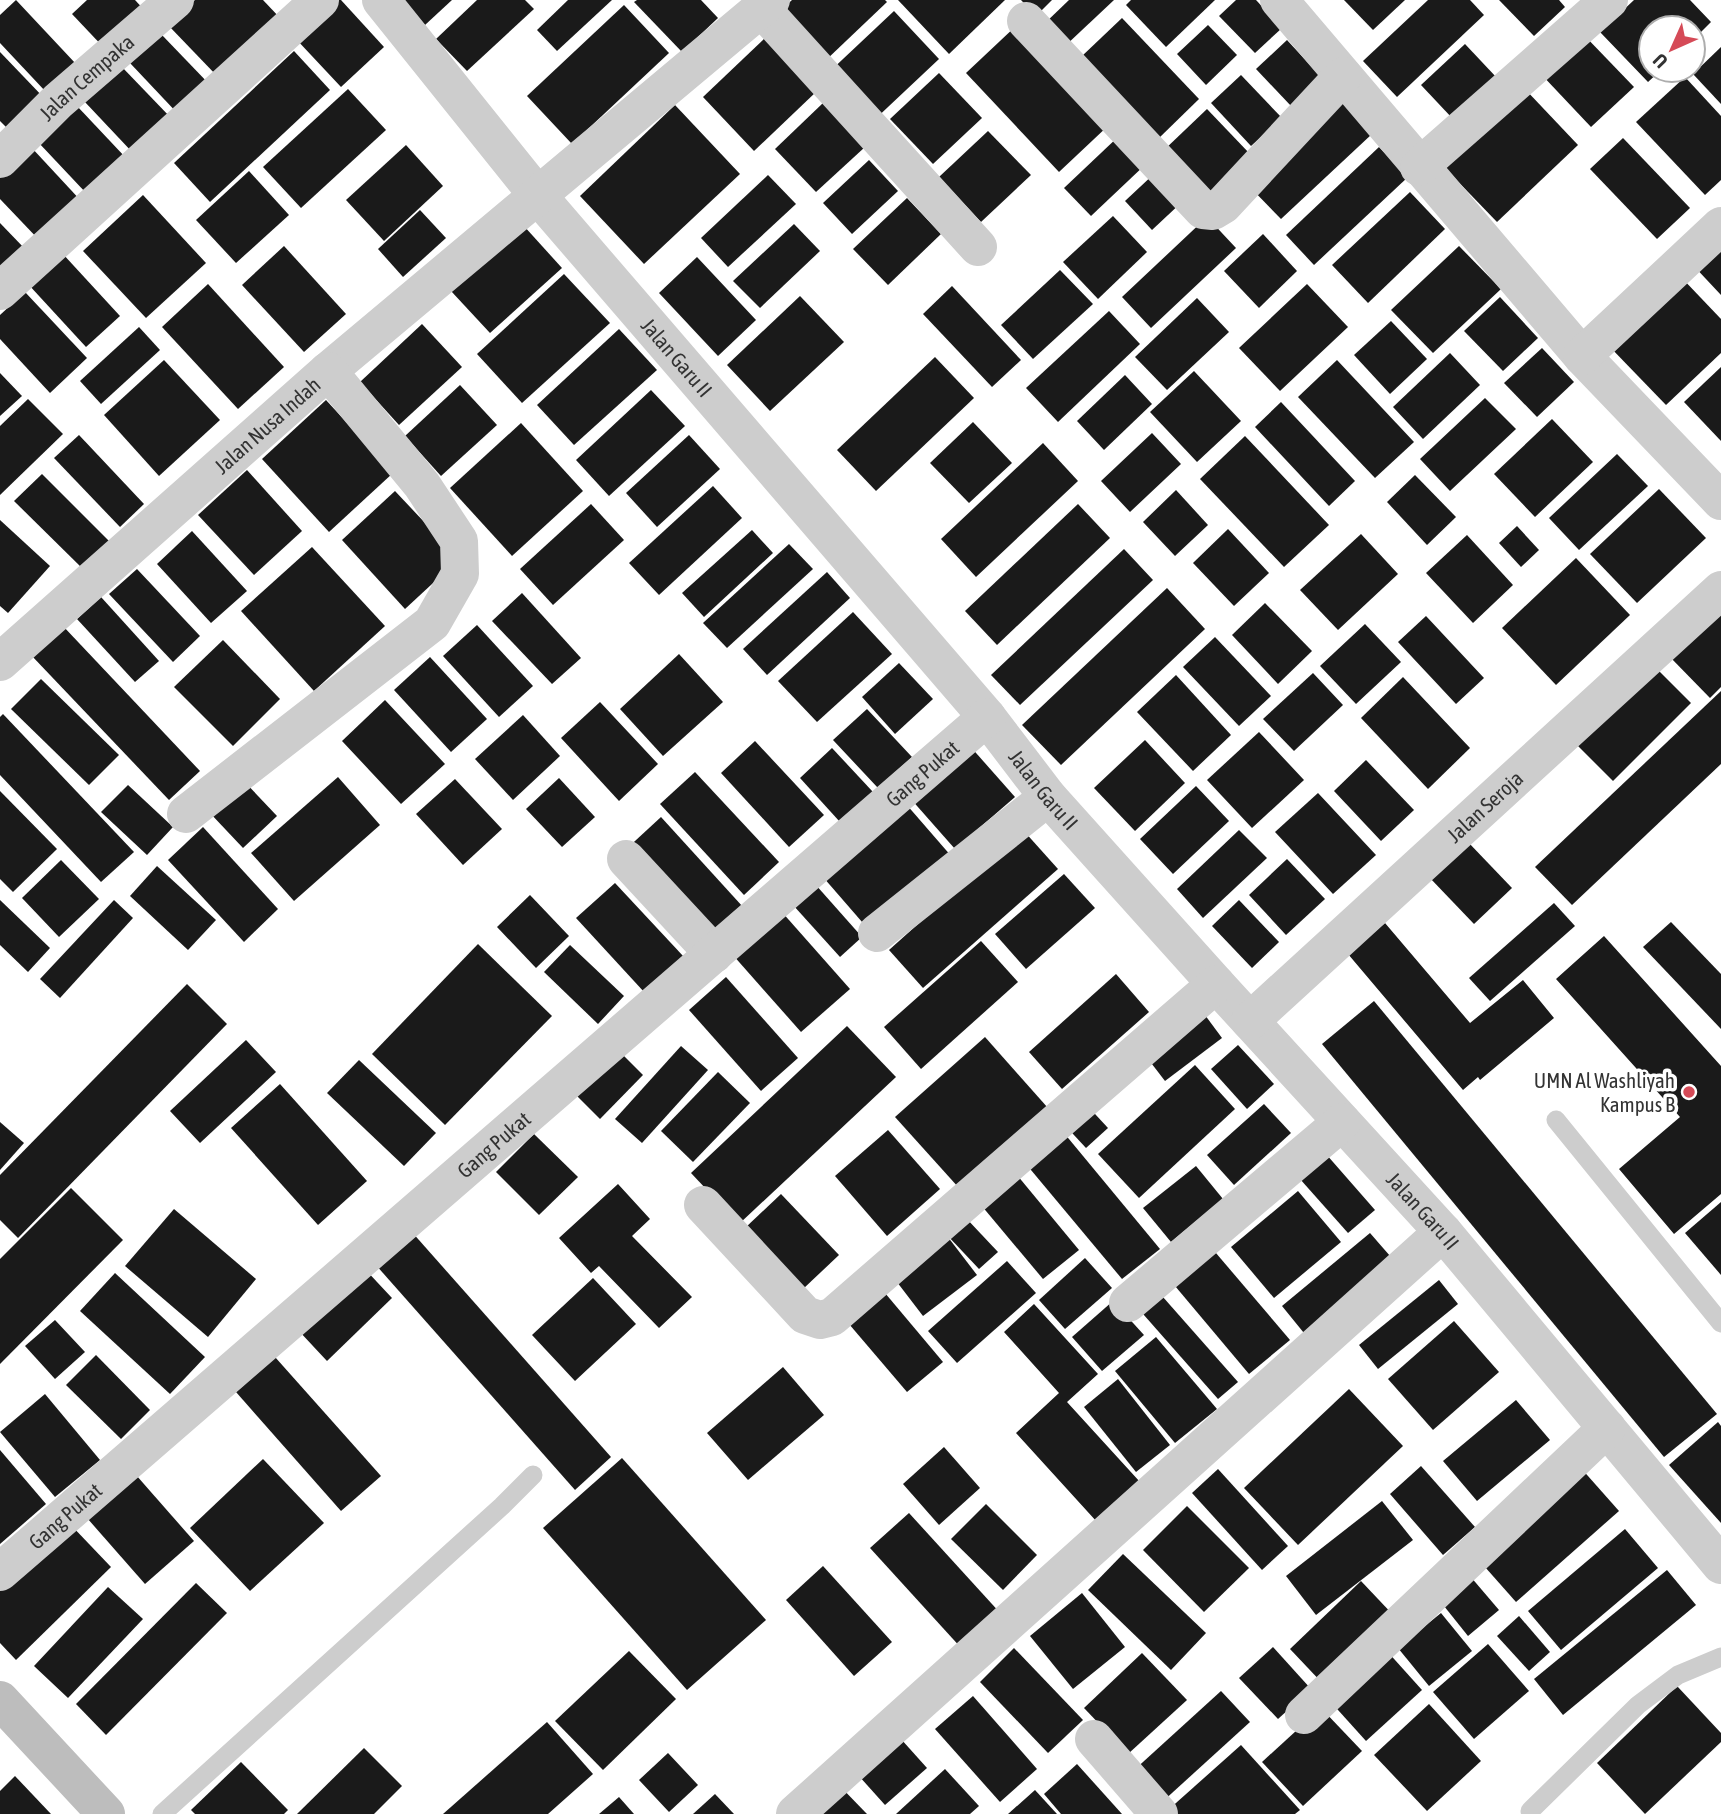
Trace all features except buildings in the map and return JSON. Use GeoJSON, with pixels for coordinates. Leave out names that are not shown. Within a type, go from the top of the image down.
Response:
{"type":"FeatureCollection","features":[{"type":"Feature","properties":{"kind":"street","name":"Jalan Cempaka"},"geometry":{"type":"LineString","coordinates":[[0,159],[58,100],[175,0]]}},
{"type":"Feature","properties":{"kind":"street"},"geometry":{"type":"LineString","coordinates":[[0,291],[320,0]]}},
{"type":"Feature","properties":{"kind":"street","name":"Jalan Garu II"},"geometry":{"type":"LineString","coordinates":[[381,0],[539,197],[987,717],[1048,797],[1443,1232],[1721,1566]]}},
{"type":"Feature","properties":{"kind":"street"},"geometry":{"type":"LineString","coordinates":[[1279,0],[1582,356],[1721,501]]}},
{"type":"Feature","properties":{"kind":"street"},"geometry":{"type":"LineString","coordinates":[[1419,167],[1609,0]]}},
{"type":"Feature","properties":{"kind":"street"},"geometry":{"type":"LineString","coordinates":[[766,4],[978,247]]}},
{"type":"Feature","properties":{"kind":"street","name":"Jalan Nusa Indah"},"geometry":{"type":"LineString","coordinates":[[0,662],[328,372],[766,4]]}},
{"type":"Feature","properties":{"kind":"street"},"geometry":{"type":"LineString","coordinates":[[1026,21],[1203,210],[1213,211],[1223,205],[1343,76]]}},
{"type":"Feature","properties":{"kind":"street"},"geometry":{"type":"LineString","coordinates":[[1582,356],[1721,226]]}},
{"type":"Feature","properties":{"kind":"street"},"geometry":{"type":"LineString","coordinates":[[186,814],[432,623],[460,575],[459,541],[422,485],[328,372]]}},
{"type":"Feature","properties":{"kind":"street","name":"Jalan Seroja"},"geometry":{"type":"LineString","coordinates":[[1250,1021],[1721,590]]}},
{"type":"Feature","properties":{"kind":"street","name":"Gang Pukat"},"geometry":{"type":"LineString","coordinates":[[0,1572],[987,717]]}},
{"type":"Feature","properties":{"kind":"street"},"geometry":{"type":"LineString","coordinates":[[877,933],[1048,797]]}},
{"type":"Feature","properties":{"kind":"street"},"geometry":{"type":"LineString","coordinates":[[626,859],[714,954]]}},
{"type":"Feature","properties":{"kind":"street"},"geometry":{"type":"LineString","coordinates":[[703,1205],[805,1315],[820,1320],[832,1317],[1216,984]]}},
{"type":"Feature","properties":{"kind":"street"},"geometry":{"type":"LineString","coordinates":[[1128,1303],[1342,1122]]}},
{"type":"Feature","properties":{"kind":"street"},"geometry":{"type":"LineString","coordinates":[[795,1814],[1443,1232]]}},
{"type":"Feature","properties":{"kind":"street"},"geometry":{"type":"LineString","coordinates":[[1304,1715],[1607,1428]]}},
{"type":"Feature","properties":{"kind":"street"},"geometry":{"type":"LineString","coordinates":[[0,1700],[106,1814]]}},
{"type":"Feature","properties":{"kind":"street"},"geometry":{"type":"LineString","coordinates":[[1094,1739],[1159,1814]]}},
{"type":"Feature","properties":{"kind":"lane"},"geometry":{"type":"LineString","coordinates":[[1556,1120],[1721,1323]]}},
{"type":"Feature","properties":{"kind":"lane"},"geometry":{"type":"LineString","coordinates":[[162,1814],[492,1516],[533,1475]]}},
{"type":"Feature","properties":{"kind":"lane"},"geometry":{"type":"LineString","coordinates":[[1531,1811],[1638,1705],[1678,1675],[1721,1657]]}},
{"type":"Feature","properties":{"kind":"place","name":"UMN Al Washliyah Kampus B"},"geometry":{"type":"Point","coordinates":[1689,1092]}}]}
